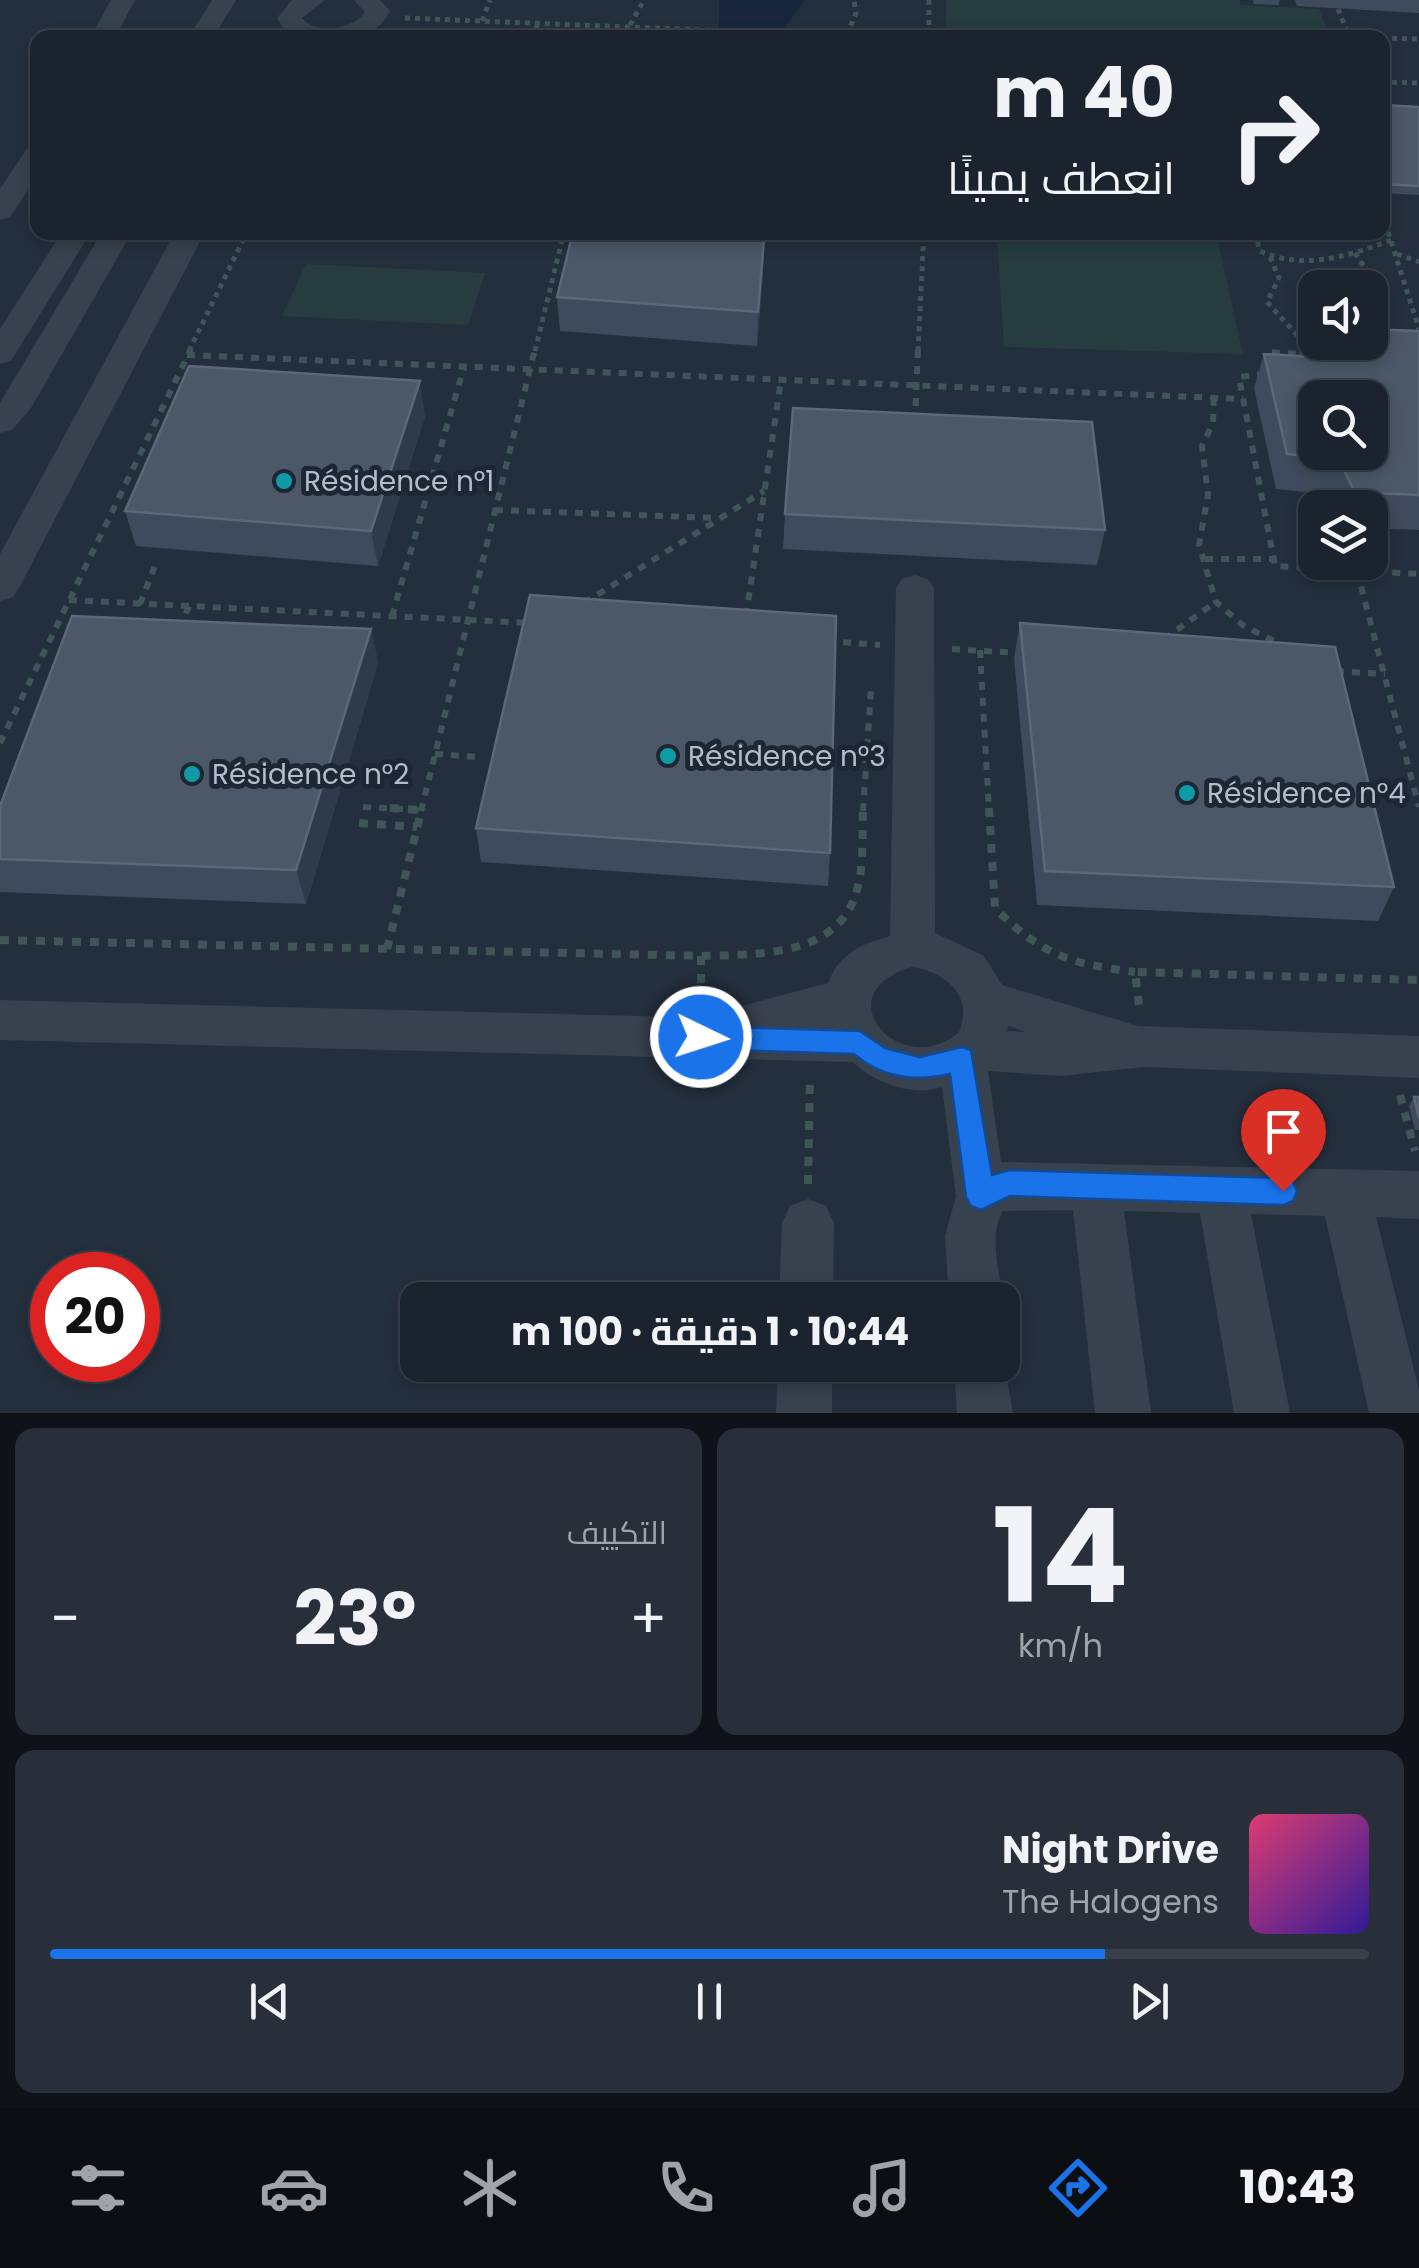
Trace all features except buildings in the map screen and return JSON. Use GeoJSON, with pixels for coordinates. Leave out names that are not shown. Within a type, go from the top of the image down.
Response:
{"type":"FeatureCollection","features":[{"type":"Feature","properties":{"kind":"street"},"geometry":{"type":"LineString","coordinates":[[106,30],[123,0]]}},
{"type":"Feature","properties":{"kind":"street"},"geometry":{"type":"LineString","coordinates":[[205,30],[224,0]]}},
{"type":"Feature","properties":{"kind":"street"},"geometry":{"type":"LineString","coordinates":[[289,30],[292,12],[310,0]]}},
{"type":"Feature","properties":{"kind":"street"},"geometry":{"type":"LineString","coordinates":[[352,30],[372,23],[378,10],[366,0]]}},
{"type":"Feature","properties":{"kind":"street"},"geometry":{"type":"LineString","coordinates":[[0,211],[30,165]]}},
{"type":"Feature","properties":{"kind":"street"},"geometry":{"type":"LineString","coordinates":[[0,354],[72,240]]}},
{"type":"Feature","properties":{"kind":"street"},"geometry":{"type":"LineString","coordinates":[[0,424],[14,408],[112,240]]}},
{"type":"Feature","properties":{"kind":"street"},"geometry":{"type":"LineString","coordinates":[[0,588],[186,240]]}},
{"type":"Feature","properties":{"kind":"street"},"geometry":{"type":"LineString","coordinates":[[912,948],[915,588]]}},
{"type":"Feature","properties":{"kind":"street"},"geometry":{"type":"LineString","coordinates":[[981,1197],[968,1054],[986,1026],[986,1000],[977,980],[960,963],[937,952],[912,948],[888,951],[867,961],[852,978],[845,998],[847,1021],[860,1042],[877,1057],[920,1069],[968,1054],[1061,1055],[1144,1046],[1419,1057]]}},
{"type":"Feature","properties":{"kind":"street"},"geometry":{"type":"LineString","coordinates":[[701,1037],[845,998]]}},
{"type":"Feature","properties":{"kind":"street"},"geometry":{"type":"LineString","coordinates":[[986,1000],[1144,1046]]}},
{"type":"Feature","properties":{"kind":"street"},"geometry":{"type":"LineString","coordinates":[[0,1020],[860,1042]]}},
{"type":"Feature","properties":{"kind":"street"},"geometry":{"type":"LineString","coordinates":[[975,1282],[970,1218],[988,1189],[1010,1183],[1419,1195]]}},
{"type":"Feature","properties":{"kind":"street"},"geometry":{"type":"LineString","coordinates":[[1095,1185],[1124,1413]]}},
{"type":"Feature","properties":{"kind":"street"},"geometry":{"type":"LineString","coordinates":[[1221,1190],[1262,1413]]}},
{"type":"Feature","properties":{"kind":"street"},"geometry":{"type":"LineString","coordinates":[[1345,1193],[1397,1413]]}},
{"type":"Feature","properties":{"kind":"street"},"geometry":{"type":"LineString","coordinates":[[806,1282],[808,1223]]}},
{"type":"Feature","properties":{"kind":"street"},"geometry":{"type":"LineString","coordinates":[[804,1413],[805,1382]]}},
{"type":"Feature","properties":{"kind":"street"},"geometry":{"type":"LineString","coordinates":[[982,1382],[984,1413]]}},
{"type":"Feature","properties":{"kind":"path"},"geometry":{"type":"LineString","coordinates":[[482,20],[490,0]]}},
{"type":"Feature","properties":{"kind":"path"},"geometry":{"type":"LineString","coordinates":[[630,26],[644,0]]}},
{"type":"Feature","properties":{"kind":"path"},"geometry":{"type":"LineString","coordinates":[[849,30],[856,13],[854,0]]}},
{"type":"Feature","properties":{"kind":"path"},"geometry":{"type":"LineString","coordinates":[[929,0],[929,30]]}},
{"type":"Feature","properties":{"kind":"path"},"geometry":{"type":"LineString","coordinates":[[1338,8],[1347,30]]}},
{"type":"Feature","properties":{"kind":"path"},"geometry":{"type":"LineString","coordinates":[[404,18],[716,30]]}},
{"type":"Feature","properties":{"kind":"path"},"geometry":{"type":"LineString","coordinates":[[535,30],[538,23]]}},
{"type":"Feature","properties":{"kind":"path"},"geometry":{"type":"LineString","coordinates":[[613,30],[614,26]]}},
{"type":"Feature","properties":{"kind":"path"},"geometry":{"type":"LineString","coordinates":[[1390,38],[1419,38]]}},
{"type":"Feature","properties":{"kind":"path"},"geometry":{"type":"LineString","coordinates":[[1390,82],[1419,82]]}},
{"type":"Feature","properties":{"kind":"path"},"geometry":{"type":"LineString","coordinates":[[1390,237],[1419,329]]}},
{"type":"Feature","properties":{"kind":"path"},"geometry":{"type":"LineString","coordinates":[[0,743],[242,240]]}},
{"type":"Feature","properties":{"kind":"path"},"geometry":{"type":"LineString","coordinates":[[388,949],[562,240]]}},
{"type":"Feature","properties":{"kind":"path"},"geometry":{"type":"LineString","coordinates":[[915,432],[924,240]]}},
{"type":"Feature","properties":{"kind":"path"},"geometry":{"type":"LineString","coordinates":[[1257,240],[1260,251],[1270,257],[1316,259],[1355,253],[1391,240]]}},
{"type":"Feature","properties":{"kind":"path"},"geometry":{"type":"LineString","coordinates":[[1355,253],[1366,270]]}},
{"type":"Feature","properties":{"kind":"path"},"geometry":{"type":"LineString","coordinates":[[1395,254],[1419,262]]}},
{"type":"Feature","properties":{"kind":"path"},"geometry":{"type":"LineString","coordinates":[[1270,257],[1279,278],[1266,302],[1298,336]]}},
{"type":"Feature","properties":{"kind":"path"},"geometry":{"type":"LineString","coordinates":[[1298,354],[1266,352],[1271,373],[1239,376],[1274,566],[1298,567]]}},
{"type":"Feature","properties":{"kind":"path"},"geometry":{"type":"LineString","coordinates":[[188,355],[1243,399]]}},
{"type":"Feature","properties":{"kind":"path"},"geometry":{"type":"LineString","coordinates":[[395,378],[400,364]]}},
{"type":"Feature","properties":{"kind":"path"},"geometry":{"type":"LineString","coordinates":[[392,616],[464,367]]}},
{"type":"Feature","properties":{"kind":"path"},"geometry":{"type":"LineString","coordinates":[[746,618],[781,380]]}},
{"type":"Feature","properties":{"kind":"path"},"geometry":{"type":"LineString","coordinates":[[1214,398],[1213,422],[1202,458],[1208,482],[1198,530],[1216,602],[1244,626],[1294,652]]}},
{"type":"Feature","properties":{"kind":"path"},"geometry":{"type":"LineString","coordinates":[[580,605],[765,490]]}},
{"type":"Feature","properties":{"kind":"path"},"geometry":{"type":"LineString","coordinates":[[495,510],[719,518]]}},
{"type":"Feature","properties":{"kind":"path"},"geometry":{"type":"LineString","coordinates":[[1204,559],[1273,559]]}},
{"type":"Feature","properties":{"kind":"path"},"geometry":{"type":"LineString","coordinates":[[140,604],[156,563]]}},
{"type":"Feature","properties":{"kind":"path"},"geometry":{"type":"LineString","coordinates":[[1388,572],[1419,574]]}},
{"type":"Feature","properties":{"kind":"path"},"geometry":{"type":"LineString","coordinates":[[1359,580],[1419,807]]}},
{"type":"Feature","properties":{"kind":"path"},"geometry":{"type":"LineString","coordinates":[[69,600],[533,624]]}},
{"type":"Feature","properties":{"kind":"path"},"geometry":{"type":"LineString","coordinates":[[1157,647],[1216,602]]}},
{"type":"Feature","properties":{"kind":"path"},"geometry":{"type":"LineString","coordinates":[[176,637],[188,606]]}},
{"type":"Feature","properties":{"kind":"path"},"geometry":{"type":"LineString","coordinates":[[817,641],[885,645]]}},
{"type":"Feature","properties":{"kind":"path"},"geometry":{"type":"LineString","coordinates":[[872,663],[873,644]]}},
{"type":"Feature","properties":{"kind":"path"},"geometry":{"type":"LineString","coordinates":[[947,649],[1038,654]]}},
{"type":"Feature","properties":{"kind":"path"},"geometry":{"type":"LineString","coordinates":[[980,650],[995,908],[1022,938],[1066,964],[1135,972],[1419,980]]}},
{"type":"Feature","properties":{"kind":"path"},"geometry":{"type":"LineString","coordinates":[[1322,671],[1385,674]]}},
{"type":"Feature","properties":{"kind":"path"},"geometry":{"type":"LineString","coordinates":[[0,940],[701,956],[781,952],[816,942],[848,914],[858,888],[871,682]]}},
{"type":"Feature","properties":{"kind":"path"},"geometry":{"type":"LineString","coordinates":[[434,754],[478,757]]}},
{"type":"Feature","properties":{"kind":"path"},"geometry":{"type":"LineString","coordinates":[[363,807],[421,810]]}},
{"type":"Feature","properties":{"kind":"path"},"geometry":{"type":"LineString","coordinates":[[359,823],[417,827]]}},
{"type":"Feature","properties":{"kind":"path"},"geometry":{"type":"LineString","coordinates":[[1135,972],[1144,1046]]}},
{"type":"Feature","properties":{"kind":"path"},"geometry":{"type":"LineString","coordinates":[[808,1223],[809,1110]]}},
{"type":"Feature","properties":{"kind":"green space"},"geometry":{"type":"Polygon","coordinates":[[[946,0],[1239,0],[1241,5],[1319,9],[1327,30],[946,30],[946,0]]]}},
{"type":"Feature","properties":{"kind":"green space"},"geometry":{"type":"Polygon","coordinates":[[[997,240],[1218,240],[1243,354],[1004,347],[997,240]]]}},
{"type":"Feature","properties":{"kind":"green space"},"geometry":{"type":"Polygon","coordinates":[[[306,264],[485,273],[468,325],[282,316],[306,264]]]}},
{"type":"Feature","properties":{"kind":"water"},"geometry":{"type":"Polygon","coordinates":[[[719,0],[805,0],[783,30],[719,30],[719,0]]]}},
{"type":"Feature","properties":{"kind":"place","name":"Résidence n°1"},"geometry":{"type":"Point","coordinates":[284,481]}},
{"type":"Feature","properties":{"kind":"place","name":"Résidence n°3"},"geometry":{"type":"Point","coordinates":[668,756]}},
{"type":"Feature","properties":{"kind":"place","name":"Résidence n°2"},"geometry":{"type":"Point","coordinates":[192,774]}},
{"type":"Feature","properties":{"kind":"place","name":"Résidence n°4"},"geometry":{"type":"Point","coordinates":[1187,793]}},
{"type":"Feature","properties":{"kind":"route"},"geometry":{"type":"LineString","coordinates":[[701,1037],[860,1042],[877,1057],[898,1066],[920,1069],[942,1067],[962,1059],[981,1197],[998,1184],[1010,1183],[1283,1191]]}}]}
